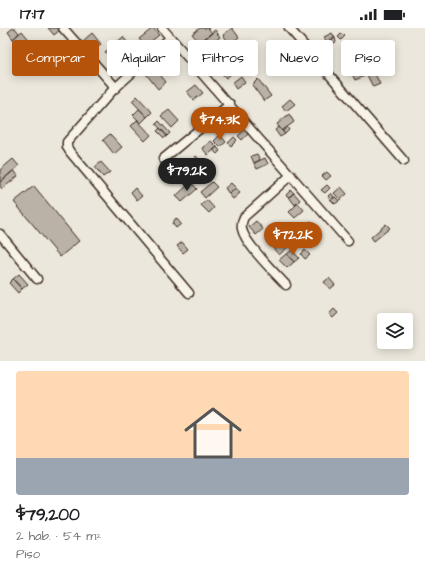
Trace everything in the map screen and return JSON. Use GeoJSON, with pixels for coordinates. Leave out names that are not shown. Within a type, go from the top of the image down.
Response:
{"type":"FeatureCollection","features":[{"type":"Feature","properties":{"kind":"street"},"geometry":{"type":"LineString","coordinates":[[63,28],[116,88]]}},
{"type":"Feature","properties":{"kind":"street"},"geometry":{"type":"LineString","coordinates":[[162,28],[230,104],[348,241]]}},
{"type":"Feature","properties":{"kind":"street"},"geometry":{"type":"LineString","coordinates":[[289,28],[404,161]]}},
{"type":"Feature","properties":{"kind":"street"},"geometry":{"type":"LineString","coordinates":[[170,38],[116,88],[67,142],[67,147],[189,293]]}},
{"type":"Feature","properties":{"kind":"street"},"geometry":{"type":"LineString","coordinates":[[163,159],[230,104]]}},
{"type":"Feature","properties":{"kind":"street"},"geometry":{"type":"LineString","coordinates":[[286,285],[246,239],[241,223],[244,217],[291,175]]}},
{"type":"Feature","properties":{"kind":"street"},"geometry":{"type":"LineString","coordinates":[[0,234],[37,279]]}},
{"type":"Feature","properties":{"kind":"building"},"geometry":{"type":"Polygon","coordinates":[[[15,28],[19,33],[13,39],[8,32],[15,28]]]}},
{"type":"Feature","properties":{"kind":"building"},"geometry":{"type":"Polygon","coordinates":[[[48,28],[58,28],[60,30],[54,35],[48,28]]]}},
{"type":"Feature","properties":{"kind":"building"},"geometry":{"type":"Polygon","coordinates":[[[153,28],[159,35],[153,40],[139,39],[153,28]]]}},
{"type":"Feature","properties":{"kind":"building"},"geometry":{"type":"Polygon","coordinates":[[[200,28],[208,28],[212,33],[204,40],[197,40],[192,34],[200,28]]]}},
{"type":"Feature","properties":{"kind":"building"},"geometry":{"type":"Polygon","coordinates":[[[232,28],[239,37],[235,40],[227,40],[223,35],[232,28]]]}},
{"type":"Feature","properties":{"kind":"building"},"geometry":{"type":"Polygon","coordinates":[[[215,30],[220,37],[216,40],[203,40],[215,30]]]}},
{"type":"Feature","properties":{"kind":"building"},"geometry":{"type":"Polygon","coordinates":[[[22,31],[29,40],[14,40],[13,39],[22,31]]]}},
{"type":"Feature","properties":{"kind":"building"},"geometry":{"type":"Polygon","coordinates":[[[92,33],[98,40],[84,40],[92,33]]]}},
{"type":"Feature","properties":{"kind":"building"},"geometry":{"type":"Polygon","coordinates":[[[332,33],[335,38],[325,40],[324,37],[332,33]]]}},
{"type":"Feature","properties":{"kind":"building"},"geometry":{"type":"Polygon","coordinates":[[[342,33],[345,36],[341,40],[338,37],[342,33]]]}},
{"type":"Feature","properties":{"kind":"building"},"geometry":{"type":"Polygon","coordinates":[[[335,38],[336,42],[333,43],[333,40],[330,40],[335,38]]]}},
{"type":"Feature","properties":{"kind":"building"},"geometry":{"type":"Polygon","coordinates":[[[148,76],[161,76],[166,82],[158,89],[148,76]]]}},
{"type":"Feature","properties":{"kind":"building"},"geometry":{"type":"Polygon","coordinates":[[[241,76],[245,82],[236,89],[232,83],[241,76]]]}},
{"type":"Feature","properties":{"kind":"building"},"geometry":{"type":"Polygon","coordinates":[[[353,76],[365,76],[355,80],[353,76]]]}},
{"type":"Feature","properties":{"kind":"building"},"geometry":{"type":"Polygon","coordinates":[[[368,76],[376,76],[380,84],[373,87],[368,76]]]}},
{"type":"Feature","properties":{"kind":"building"},"geometry":{"type":"Polygon","coordinates":[[[258,79],[271,96],[264,101],[252,85],[258,79]]]}},
{"type":"Feature","properties":{"kind":"building"},"geometry":{"type":"Polygon","coordinates":[[[196,85],[203,93],[194,100],[187,92],[196,85]]]}},
{"type":"Feature","properties":{"kind":"building"},"geometry":{"type":"Polygon","coordinates":[[[137,96],[152,112],[147,117],[132,101],[137,96]]]}},
{"type":"Feature","properties":{"kind":"building"},"geometry":{"type":"Polygon","coordinates":[[[290,99],[295,104],[286,111],[282,106],[290,99]]]}},
{"type":"Feature","properties":{"kind":"building"},"geometry":{"type":"Polygon","coordinates":[[[139,109],[147,117],[141,123],[133,115],[139,109]]]}},
{"type":"Feature","properties":{"kind":"building"},"geometry":{"type":"Polygon","coordinates":[[[169,110],[179,121],[172,128],[161,116],[169,110]]]}},
{"type":"Feature","properties":{"kind":"building"},"geometry":{"type":"Polygon","coordinates":[[[289,114],[294,122],[282,131],[277,124],[289,114]]]}},
{"type":"Feature","properties":{"kind":"building"},"geometry":{"type":"Polygon","coordinates":[[[137,120],[151,135],[145,141],[131,126],[137,120]]]}},
{"type":"Feature","properties":{"kind":"building"},"geometry":{"type":"Polygon","coordinates":[[[159,121],[170,133],[167,136],[156,124],[159,121]]]}},
{"type":"Feature","properties":{"kind":"building"},"geometry":{"type":"Polygon","coordinates":[[[279,127],[285,134],[280,137],[275,130],[279,127]]]}},
{"type":"Feature","properties":{"kind":"building"},"geometry":{"type":"Polygon","coordinates":[[[287,127],[289,130],[285,134],[282,131],[287,127]]]}},
{"type":"Feature","properties":{"kind":"building"},"geometry":{"type":"Polygon","coordinates":[[[160,128],[167,136],[164,138],[157,131],[160,128]]]}},
{"type":"Feature","properties":{"kind":"building"},"geometry":{"type":"Polygon","coordinates":[[[245,129],[249,133],[242,140],[238,136],[245,129]]]}},
{"type":"Feature","properties":{"kind":"building"},"geometry":{"type":"Polygon","coordinates":[[[110,134],[122,147],[114,154],[103,140],[110,134]]]}},
{"type":"Feature","properties":{"kind":"building"},"geometry":{"type":"Polygon","coordinates":[[[220,135],[226,142],[220,147],[214,141],[220,135]]]}},
{"type":"Feature","properties":{"kind":"building"},"geometry":{"type":"Polygon","coordinates":[[[234,137],[237,140],[231,146],[228,143],[234,137]]]}},
{"type":"Feature","properties":{"kind":"building"},"geometry":{"type":"Polygon","coordinates":[[[211,141],[217,147],[208,155],[202,148],[211,141]]]}},
{"type":"Feature","properties":{"kind":"building"},"geometry":{"type":"Polygon","coordinates":[[[217,147],[220,151],[217,154],[213,150],[217,147]]]}},
{"type":"Feature","properties":{"kind":"building"},"geometry":{"type":"Polygon","coordinates":[[[257,154],[260,160],[254,163],[251,156],[257,154]]]}},
{"type":"Feature","properties":{"kind":"building"},"geometry":{"type":"Polygon","coordinates":[[[196,156],[202,162],[198,165],[193,159],[196,156]]]}},
{"type":"Feature","properties":{"kind":"building"},"geometry":{"type":"Polygon","coordinates":[[[265,158],[268,164],[257,169],[254,163],[265,158]]]}},
{"type":"Feature","properties":{"kind":"building"},"geometry":{"type":"Polygon","coordinates":[[[13,159],[19,166],[0,182],[0,170],[13,159]]]}},
{"type":"Feature","properties":{"kind":"building"},"geometry":{"type":"Polygon","coordinates":[[[187,160],[194,168],[187,174],[180,166],[187,160]]]}},
{"type":"Feature","properties":{"kind":"building"},"geometry":{"type":"Polygon","coordinates":[[[101,162],[110,172],[103,177],[95,167],[101,162]]]}},
{"type":"Feature","properties":{"kind":"building"},"geometry":{"type":"Polygon","coordinates":[[[14,170],[18,176],[2,189],[0,182],[14,170]]]}},
{"type":"Feature","properties":{"kind":"building"},"geometry":{"type":"Polygon","coordinates":[[[327,172],[331,176],[326,180],[322,176],[327,172]]]}},
{"type":"Feature","properties":{"kind":"building"},"geometry":{"type":"Polygon","coordinates":[[[191,182],[197,189],[182,202],[176,196],[191,182]]]}},
{"type":"Feature","properties":{"kind":"building"},"geometry":{"type":"Polygon","coordinates":[[[212,182],[217,187],[205,198],[200,192],[212,182]]]}},
{"type":"Feature","properties":{"kind":"building"},"geometry":{"type":"Polygon","coordinates":[[[231,183],[236,188],[229,194],[225,188],[231,183]]]}},
{"type":"Feature","properties":{"kind":"building"},"geometry":{"type":"Polygon","coordinates":[[[327,185],[330,188],[325,193],[321,190],[327,185]]]}},
{"type":"Feature","properties":{"kind":"building"},"geometry":{"type":"Polygon","coordinates":[[[34,186],[79,241],[60,257],[14,202],[34,186]]]}},
{"type":"Feature","properties":{"kind":"building"},"geometry":{"type":"Polygon","coordinates":[[[341,187],[347,194],[340,200],[334,193],[341,187]]]}},
{"type":"Feature","properties":{"kind":"building"},"geometry":{"type":"Polygon","coordinates":[[[135,188],[142,196],[137,200],[131,192],[135,188]]]}},
{"type":"Feature","properties":{"kind":"building"},"geometry":{"type":"Polygon","coordinates":[[[236,188],[240,193],[233,199],[229,194],[236,188]]]}},
{"type":"Feature","properties":{"kind":"building"},"geometry":{"type":"Polygon","coordinates":[[[291,190],[294,193],[289,197],[286,195],[291,190]]]}},
{"type":"Feature","properties":{"kind":"building"},"geometry":{"type":"Polygon","coordinates":[[[294,193],[300,200],[295,205],[289,197],[294,193]]]}},
{"type":"Feature","properties":{"kind":"building"},"geometry":{"type":"Polygon","coordinates":[[[331,193],[334,197],[331,200],[328,196],[331,193]]]}},
{"type":"Feature","properties":{"kind":"building"},"geometry":{"type":"Polygon","coordinates":[[[335,197],[339,201],[335,204],[331,200],[335,197]]]}},
{"type":"Feature","properties":{"kind":"building"},"geometry":{"type":"Polygon","coordinates":[[[207,200],[214,208],[209,213],[201,205],[207,200]]]}},
{"type":"Feature","properties":{"kind":"building"},"geometry":{"type":"Polygon","coordinates":[[[298,203],[304,210],[295,218],[289,212],[298,203]]]}},
{"type":"Feature","properties":{"kind":"building"},"geometry":{"type":"Polygon","coordinates":[[[176,218],[181,224],[176,228],[172,223],[176,218]]]}},
{"type":"Feature","properties":{"kind":"building"},"geometry":{"type":"Polygon","coordinates":[[[256,221],[263,229],[256,235],[249,227],[256,221]]]}},
{"type":"Feature","properties":{"kind":"building"},"geometry":{"type":"Polygon","coordinates":[[[311,221],[316,227],[310,232],[305,226],[311,221]]]}},
{"type":"Feature","properties":{"kind":"building"},"geometry":{"type":"Polygon","coordinates":[[[278,224],[286,233],[278,240],[270,231],[278,224]]]}},
{"type":"Feature","properties":{"kind":"building"},"geometry":{"type":"Polygon","coordinates":[[[386,224],[390,228],[374,241],[371,237],[386,224]]]}},
{"type":"Feature","properties":{"kind":"building"},"geometry":{"type":"Polygon","coordinates":[[[281,238],[288,247],[279,255],[271,246],[281,238]]]}},
{"type":"Feature","properties":{"kind":"building"},"geometry":{"type":"Polygon","coordinates":[[[182,242],[188,249],[183,253],[177,246],[182,242]]]}},
{"type":"Feature","properties":{"kind":"building"},"geometry":{"type":"Polygon","coordinates":[[[292,250],[299,258],[294,262],[287,254],[292,250]]]}},
{"type":"Feature","properties":{"kind":"building"},"geometry":{"type":"Polygon","coordinates":[[[305,250],[310,255],[305,259],[301,254],[305,250]]]}},
{"type":"Feature","properties":{"kind":"building"},"geometry":{"type":"Polygon","coordinates":[[[286,254],[294,262],[287,268],[279,260],[286,254]]]}},
{"type":"Feature","properties":{"kind":"building"},"geometry":{"type":"Polygon","coordinates":[[[19,274],[28,284],[22,289],[13,279],[19,274]]]}},
{"type":"Feature","properties":{"kind":"building"},"geometry":{"type":"Polygon","coordinates":[[[329,278],[335,285],[330,289],[324,282],[329,278]]]}},
{"type":"Feature","properties":{"kind":"building"},"geometry":{"type":"Polygon","coordinates":[[[13,279],[22,289],[18,293],[9,283],[13,279]]]}},
{"type":"Feature","properties":{"kind":"building"},"geometry":{"type":"Polygon","coordinates":[[[334,309],[338,313],[333,318],[329,314],[334,309]]]}}]}
